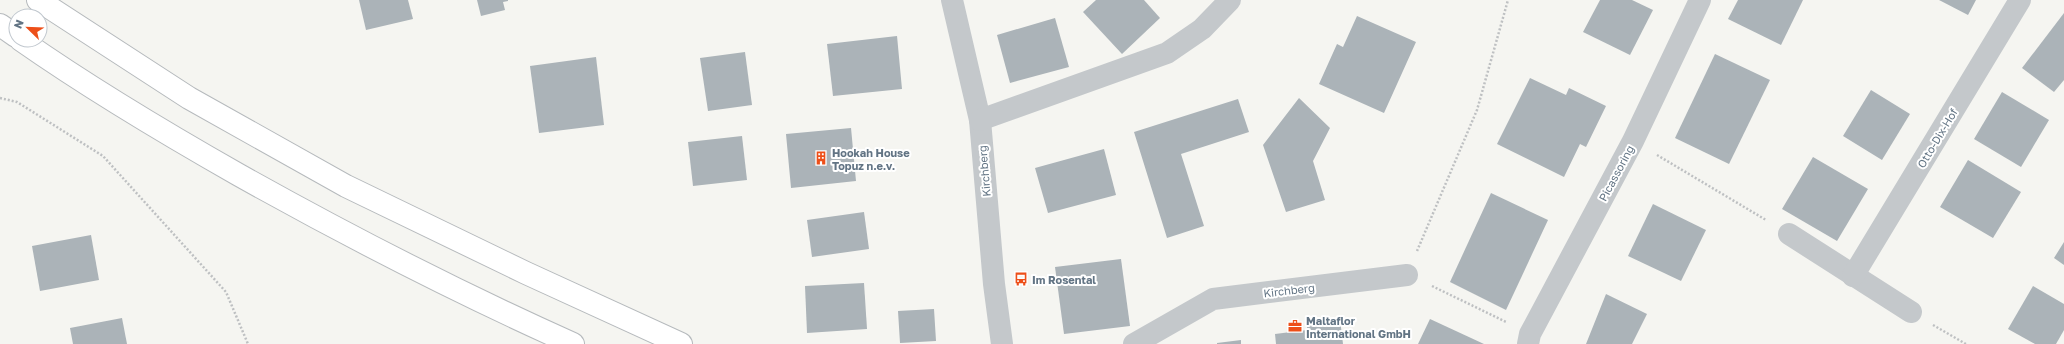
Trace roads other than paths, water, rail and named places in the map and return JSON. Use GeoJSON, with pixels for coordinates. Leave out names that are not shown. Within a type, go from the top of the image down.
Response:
{"type":"FeatureCollection","features":[{"type":"Feature","properties":{"kind":"highway"},"geometry":{"type":"LineString","coordinates":[[38,0],[188,98],[346,186],[526,273],[681,344]]}},
{"type":"Feature","properties":{"kind":"highway"},"geometry":{"type":"LineString","coordinates":[[33,48],[164,133],[332,227],[503,312],[573,344]]}},
{"type":"Feature","properties":{"kind":"street","name":"Kirchberg"},"geometry":{"type":"LineString","coordinates":[[952,0],[980,120],[994,284],[1002,344]]}},
{"type":"Feature","properties":{"kind":"street"},"geometry":{"type":"LineString","coordinates":[[980,120],[1168,53],[1202,29],[1230,0]]}},
{"type":"Feature","properties":{"kind":"street","name":"Picassoring"},"geometry":{"type":"LineString","coordinates":[[1529,339],[1632,141],[1700,0]]}},
{"type":"Feature","properties":{"kind":"street","name":"Otto-Dix-Hof"},"geometry":{"type":"LineString","coordinates":[[1853,276],[2020,0]]}},
{"type":"Feature","properties":{"kind":"street"},"geometry":{"type":"LineString","coordinates":[[1789,234],[1911,312]]}},
{"type":"Feature","properties":{"kind":"street","name":"Kirchberg"},"geometry":{"type":"LineString","coordinates":[[1134,344],[1213,299],[1407,274]]}},
{"type":"Feature","properties":{"kind":"place","name":"Hookah House Topuz n.e.v."},"geometry":{"type":"Point","coordinates":[821,158]}},
{"type":"Feature","properties":{"kind":"place","name":"Im Rosental"},"geometry":{"type":"Point","coordinates":[1021,279]}},
{"type":"Feature","properties":{"kind":"place","name":"Maltaflor International GmbH"},"geometry":{"type":"Point","coordinates":[1295,326]}}]}
